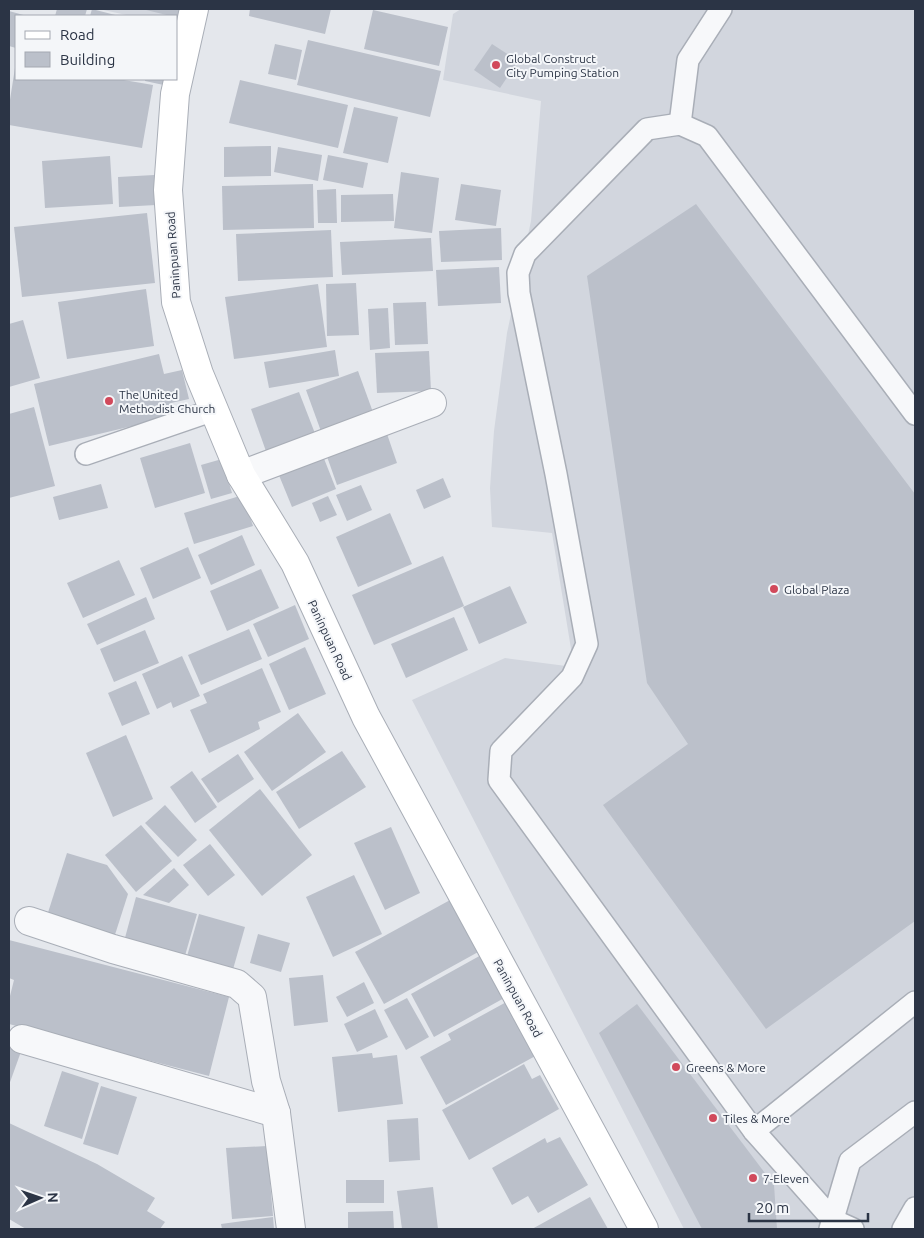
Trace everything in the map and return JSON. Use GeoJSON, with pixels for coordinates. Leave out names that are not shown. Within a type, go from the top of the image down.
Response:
{"type":"FeatureCollection","features":[{"type":"Feature","properties":{"kind":"main road","name":"Paninpuan Road"},"geometry":{"type":"LineString","coordinates":[[194,9],[175,94],[168,190],[176,302],[199,374],[241,475],[295,563],[366,717],[608,1166],[638,1227]]}},
{"type":"Feature","properties":{"kind":"street"},"geometry":{"type":"LineString","coordinates":[[241,475],[432,403]]}},
{"type":"Feature","properties":{"kind":"street"},"geometry":{"type":"LineString","coordinates":[[29,921],[113,949],[237,984],[252,997],[266,1081],[276,1113],[291,1229]]}},
{"type":"Feature","properties":{"kind":"street"},"geometry":{"type":"LineString","coordinates":[[22,1039],[276,1113]]}},
{"type":"Feature","properties":{"kind":"lane"},"geometry":{"type":"LineString","coordinates":[[680,124],[688,60],[721,9]]}},
{"type":"Feature","properties":{"kind":"lane"},"geometry":{"type":"LineString","coordinates":[[853,1229],[831,1224],[754,1131],[499,780],[501,751],[572,678],[587,644],[556,474],[519,293],[518,273],[525,254],[647,129],[680,124],[707,136],[915,414]]}},
{"type":"Feature","properties":{"kind":"lane"},"geometry":{"type":"LineString","coordinates":[[86,454],[214,410]]}},
{"type":"Feature","properties":{"kind":"lane"},"geometry":{"type":"LineString","coordinates":[[754,1131],[915,1002]]}},
{"type":"Feature","properties":{"kind":"lane"},"geometry":{"type":"LineString","coordinates":[[831,1224],[850,1161],[915,1112]]}},
{"type":"Feature","properties":{"kind":"lane"},"geometry":{"type":"LineString","coordinates":[[904,1229],[915,1208]]}},
{"type":"Feature","properties":{"kind":"shaded area"},"geometry":{"type":"Polygon","coordinates":[[[99,9],[190,9],[178,24],[178,15],[126,15],[99,9]]]}},
{"type":"Feature","properties":{"kind":"shaded area"},"geometry":{"type":"Polygon","coordinates":[[[461,9],[915,9],[915,1229],[684,1229],[412,700],[505,658],[574,667],[552,533],[492,527],[490,488],[494,431],[507,333],[531,221],[541,101],[443,80],[453,14],[461,9]]]}},
{"type":"Feature","properties":{"kind":"building"},"geometry":{"type":"Polygon","coordinates":[[[57,9],[87,9],[85,15],[55,15],[57,9]]]}},
{"type":"Feature","properties":{"kind":"building"},"geometry":{"type":"Polygon","coordinates":[[[92,9],[115,15],[90,15],[92,9]]]}},
{"type":"Feature","properties":{"kind":"building"},"geometry":{"type":"Polygon","coordinates":[[[142,9],[181,9],[179,18],[178,15],[167,15],[142,9]]]}},
{"type":"Feature","properties":{"kind":"building"},"geometry":{"type":"Polygon","coordinates":[[[250,9],[331,9],[325,34],[249,16],[250,9]]]}},
{"type":"Feature","properties":{"kind":"building"},"geometry":{"type":"Polygon","coordinates":[[[373,10],[448,27],[439,66],[364,49],[373,10]]]}},
{"type":"Feature","properties":{"kind":"building"},"geometry":{"type":"Polygon","coordinates":[[[9,11],[23,15],[15,15],[15,48],[9,46],[9,11]]]}},
{"type":"Feature","properties":{"kind":"building"},"geometry":{"type":"Polygon","coordinates":[[[308,40],[441,71],[430,117],[297,85],[308,40]]]}},
{"type":"Feature","properties":{"kind":"building"},"geometry":{"type":"Polygon","coordinates":[[[275,44],[302,50],[296,80],[268,74],[275,44]]]}},
{"type":"Feature","properties":{"kind":"building","name":"Global Construct City Pumping Station"},"geometry":{"type":"Polygon","coordinates":[[[492,44],[518,61],[500,88],[474,70],[492,44]]]}},
{"type":"Feature","properties":{"kind":"building"},"geometry":{"type":"Polygon","coordinates":[[[15,68],[15,80],[124,80],[153,85],[142,148],[9,125],[9,106],[15,68]]]}},
{"type":"Feature","properties":{"kind":"building"},"geometry":{"type":"Polygon","coordinates":[[[145,80],[175,80],[173,87],[145,80]]]}},
{"type":"Feature","properties":{"kind":"building"},"geometry":{"type":"Polygon","coordinates":[[[240,80],[348,105],[338,148],[229,123],[240,80]]]}},
{"type":"Feature","properties":{"kind":"building"},"geometry":{"type":"Polygon","coordinates":[[[354,107],[398,117],[388,163],[343,153],[354,107]]]}},
{"type":"Feature","properties":{"kind":"building"},"geometry":{"type":"Polygon","coordinates":[[[271,146],[271,176],[224,177],[224,147],[271,146]]]}},
{"type":"Feature","properties":{"kind":"building"},"geometry":{"type":"Polygon","coordinates":[[[278,147],[322,155],[318,181],[274,172],[278,147]]]}},
{"type":"Feature","properties":{"kind":"building"},"geometry":{"type":"Polygon","coordinates":[[[328,155],[368,163],[363,188],[323,180],[328,155]]]}},
{"type":"Feature","properties":{"kind":"building"},"geometry":{"type":"Polygon","coordinates":[[[110,156],[113,204],[45,208],[42,161],[110,156]]]}},
{"type":"Feature","properties":{"kind":"building"},"geometry":{"type":"Polygon","coordinates":[[[401,172],[439,178],[432,233],[394,228],[401,172]]]}},
{"type":"Feature","properties":{"kind":"building"},"geometry":{"type":"Polygon","coordinates":[[[154,175],[156,205],[119,207],[118,177],[154,175]]]}},
{"type":"Feature","properties":{"kind":"building"},"geometry":{"type":"Polygon","coordinates":[[[313,184],[314,228],[223,230],[222,186],[313,184]]]}},
{"type":"Feature","properties":{"kind":"building"},"geometry":{"type":"Polygon","coordinates":[[[461,184],[501,190],[496,226],[455,220],[461,184]]]}},
{"type":"Feature","properties":{"kind":"building"},"geometry":{"type":"Polygon","coordinates":[[[336,189],[337,223],[318,223],[317,190],[336,189]]]}},
{"type":"Feature","properties":{"kind":"building"},"geometry":{"type":"Polygon","coordinates":[[[393,194],[394,221],[341,222],[341,195],[393,194]]]}},
{"type":"Feature","properties":{"kind":"building","name":"Global Plaza"},"geometry":{"type":"Polygon","coordinates":[[[696,204],[915,494],[915,921],[766,1029],[603,805],[688,744],[647,683],[587,276],[696,204]]]}},
{"type":"Feature","properties":{"kind":"building"},"geometry":{"type":"Polygon","coordinates":[[[147,213],[155,283],[22,297],[14,227],[147,213]]]}},
{"type":"Feature","properties":{"kind":"building"},"geometry":{"type":"Polygon","coordinates":[[[501,228],[502,260],[441,262],[439,231],[501,228]]]}},
{"type":"Feature","properties":{"kind":"building"},"geometry":{"type":"Polygon","coordinates":[[[331,230],[333,277],[238,281],[236,234],[331,230]]]}},
{"type":"Feature","properties":{"kind":"building"},"geometry":{"type":"Polygon","coordinates":[[[431,238],[433,271],[342,275],[340,242],[431,238]]]}},
{"type":"Feature","properties":{"kind":"building"},"geometry":{"type":"Polygon","coordinates":[[[499,267],[501,303],[438,306],[436,270],[499,267]]]}},
{"type":"Feature","properties":{"kind":"building"},"geometry":{"type":"Polygon","coordinates":[[[356,283],[359,335],[327,336],[326,284],[356,283]]]}},
{"type":"Feature","properties":{"kind":"building"},"geometry":{"type":"Polygon","coordinates":[[[318,284],[327,347],[234,359],[225,297],[318,284]]]}},
{"type":"Feature","properties":{"kind":"building"},"geometry":{"type":"Polygon","coordinates":[[[146,289],[154,346],[67,359],[58,302],[146,289]]]}},
{"type":"Feature","properties":{"kind":"building"},"geometry":{"type":"Polygon","coordinates":[[[426,302],[428,344],[395,345],[393,303],[426,302]]]}},
{"type":"Feature","properties":{"kind":"building"},"geometry":{"type":"Polygon","coordinates":[[[388,308],[390,348],[370,350],[368,309],[388,308]]]}},
{"type":"Feature","properties":{"kind":"building"},"geometry":{"type":"Polygon","coordinates":[[[23,320],[40,378],[9,387],[9,324],[23,320]]]}},
{"type":"Feature","properties":{"kind":"building"},"geometry":{"type":"Polygon","coordinates":[[[335,350],[339,376],[269,388],[264,362],[335,350]]]}},
{"type":"Feature","properties":{"kind":"building"},"geometry":{"type":"Polygon","coordinates":[[[429,351],[431,391],[377,393],[375,353],[429,351]]]}},
{"type":"Feature","properties":{"kind":"building","name":"The United Methodist Church"},"geometry":{"type":"Polygon","coordinates":[[[159,354],[164,374],[182,370],[189,399],[171,403],[174,416],[49,446],[34,384],[159,354]]]}},
{"type":"Feature","properties":{"kind":"building"},"geometry":{"type":"Polygon","coordinates":[[[358,371],[374,415],[322,434],[306,390],[358,371]]]}},
{"type":"Feature","properties":{"kind":"building"},"geometry":{"type":"Polygon","coordinates":[[[299,392],[316,436],[267,454],[251,409],[299,392]]]}},
{"type":"Feature","properties":{"kind":"building"},"geometry":{"type":"Polygon","coordinates":[[[34,407],[55,486],[9,498],[9,414],[34,407]]]}},
{"type":"Feature","properties":{"kind":"building"},"geometry":{"type":"Polygon","coordinates":[[[387,434],[397,463],[337,485],[324,448],[387,434]]]}},
{"type":"Feature","properties":{"kind":"building"},"geometry":{"type":"Polygon","coordinates":[[[190,443],[205,493],[155,508],[140,458],[190,443]]]}},
{"type":"Feature","properties":{"kind":"building"},"geometry":{"type":"Polygon","coordinates":[[[321,451],[336,489],[292,507],[276,468],[321,451]]]}},
{"type":"Feature","properties":{"kind":"building"},"geometry":{"type":"Polygon","coordinates":[[[222,459],[232,493],[211,499],[201,465],[222,459]]]}},
{"type":"Feature","properties":{"kind":"building"},"geometry":{"type":"Polygon","coordinates":[[[443,478],[451,497],[424,509],[416,490],[443,478]]]}},
{"type":"Feature","properties":{"kind":"building"},"geometry":{"type":"Polygon","coordinates":[[[101,484],[108,508],[59,520],[53,497],[101,484]]]}},
{"type":"Feature","properties":{"kind":"building"},"geometry":{"type":"Polygon","coordinates":[[[361,485],[372,510],[347,521],[336,495],[361,485]]]}},
{"type":"Feature","properties":{"kind":"building"},"geometry":{"type":"Polygon","coordinates":[[[243,495],[253,526],[194,544],[184,513],[243,495]]]}},
{"type":"Feature","properties":{"kind":"building"},"geometry":{"type":"Polygon","coordinates":[[[328,496],[337,515],[320,522],[312,503],[328,496]]]}},
{"type":"Feature","properties":{"kind":"building"},"geometry":{"type":"Polygon","coordinates":[[[390,513],[412,564],[358,587],[336,537],[390,513]]]}},
{"type":"Feature","properties":{"kind":"building"},"geometry":{"type":"Polygon","coordinates":[[[242,535],[255,565],[211,585],[198,555],[242,535]]]}},
{"type":"Feature","properties":{"kind":"building"},"geometry":{"type":"Polygon","coordinates":[[[188,547],[201,578],[153,599],[140,568],[188,547]]]}},
{"type":"Feature","properties":{"kind":"building"},"geometry":{"type":"Polygon","coordinates":[[[443,556],[464,606],[374,645],[352,595],[443,556]]]}},
{"type":"Feature","properties":{"kind":"building"},"geometry":{"type":"Polygon","coordinates":[[[119,560],[135,595],[83,618],[67,583],[119,560]]]}},
{"type":"Feature","properties":{"kind":"building"},"geometry":{"type":"Polygon","coordinates":[[[261,569],[279,608],[227,631],[210,591],[261,569]]]}},
{"type":"Feature","properties":{"kind":"building"},"geometry":{"type":"Polygon","coordinates":[[[510,586],[527,623],[479,644],[463,607],[510,586]]]}},
{"type":"Feature","properties":{"kind":"building"},"geometry":{"type":"Polygon","coordinates":[[[146,597],[155,619],[97,645],[87,624],[146,597]]]}},
{"type":"Feature","properties":{"kind":"building"},"geometry":{"type":"Polygon","coordinates":[[[295,605],[309,639],[268,657],[253,624],[295,605]]]}},
{"type":"Feature","properties":{"kind":"building"},"geometry":{"type":"Polygon","coordinates":[[[454,617],[468,650],[406,678],[391,644],[454,617]]]}},
{"type":"Feature","properties":{"kind":"building"},"geometry":{"type":"Polygon","coordinates":[[[249,629],[262,659],[201,685],[188,655],[249,629]]]}},
{"type":"Feature","properties":{"kind":"building"},"geometry":{"type":"Polygon","coordinates":[[[145,630],[159,663],[114,682],[100,649],[145,630]]]}},
{"type":"Feature","properties":{"kind":"building"},"geometry":{"type":"Polygon","coordinates":[[[305,647],[326,694],[289,710],[269,664],[305,647]]]}},
{"type":"Feature","properties":{"kind":"building"},"geometry":{"type":"Polygon","coordinates":[[[182,656],[200,696],[173,708],[171,702],[157,709],[142,674],[182,656]]]}},
{"type":"Feature","properties":{"kind":"building"},"geometry":{"type":"Polygon","coordinates":[[[262,668],[281,712],[258,722],[260,729],[209,753],[190,710],[207,703],[203,694],[262,668]]]}},
{"type":"Feature","properties":{"kind":"building"},"geometry":{"type":"Polygon","coordinates":[[[136,681],[150,714],[122,726],[108,693],[136,681]]]}},
{"type":"Feature","properties":{"kind":"building"},"geometry":{"type":"Polygon","coordinates":[[[298,713],[326,752],[272,791],[244,752],[298,713]]]}},
{"type":"Feature","properties":{"kind":"building"},"geometry":{"type":"Polygon","coordinates":[[[126,735],[153,799],[113,817],[86,753],[126,735]]]}},
{"type":"Feature","properties":{"kind":"building"},"geometry":{"type":"Polygon","coordinates":[[[342,751],[366,787],[299,829],[276,792],[342,751]]]}},
{"type":"Feature","properties":{"kind":"building"},"geometry":{"type":"Polygon","coordinates":[[[238,754],[254,779],[218,803],[201,779],[238,754]]]}},
{"type":"Feature","properties":{"kind":"building"},"geometry":{"type":"Polygon","coordinates":[[[192,771],[217,807],[195,823],[170,787],[192,771]]]}},
{"type":"Feature","properties":{"kind":"building"},"geometry":{"type":"Polygon","coordinates":[[[260,789],[312,855],[262,896],[209,830],[260,789]]]}},
{"type":"Feature","properties":{"kind":"building"},"geometry":{"type":"Polygon","coordinates":[[[165,805],[197,840],[178,857],[145,823],[165,805]]]}},
{"type":"Feature","properties":{"kind":"building"},"geometry":{"type":"Polygon","coordinates":[[[141,825],[172,861],[136,892],[105,855],[141,825]]]}},
{"type":"Feature","properties":{"kind":"building"},"geometry":{"type":"Polygon","coordinates":[[[391,827],[420,893],[385,910],[354,843],[391,827]]]}},
{"type":"Feature","properties":{"kind":"building"},"geometry":{"type":"Polygon","coordinates":[[[210,844],[235,875],[208,896],[183,865],[210,844]]]}},
{"type":"Feature","properties":{"kind":"building"},"geometry":{"type":"Polygon","coordinates":[[[67,853],[107,865],[128,894],[112,944],[45,922],[67,853]]]}},
{"type":"Feature","properties":{"kind":"building"},"geometry":{"type":"Polygon","coordinates":[[[174,868],[189,885],[169,903],[143,895],[174,868]]]}},
{"type":"Feature","properties":{"kind":"building"},"geometry":{"type":"Polygon","coordinates":[[[354,875],[382,934],[333,957],[306,897],[354,875]]]}},
{"type":"Feature","properties":{"kind":"building"},"geometry":{"type":"Polygon","coordinates":[[[136,897],[197,914],[182,966],[122,949],[136,897]]]}},
{"type":"Feature","properties":{"kind":"building"},"geometry":{"type":"Polygon","coordinates":[[[452,899],[480,951],[384,1004],[355,952],[452,899]]]}},
{"type":"Feature","properties":{"kind":"building"},"geometry":{"type":"Polygon","coordinates":[[[199,914],[245,927],[230,980],[184,967],[199,914]]]}},
{"type":"Feature","properties":{"kind":"building"},"geometry":{"type":"Polygon","coordinates":[[[258,934],[290,943],[281,972],[250,963],[258,934]]]}},
{"type":"Feature","properties":{"kind":"building"},"geometry":{"type":"Polygon","coordinates":[[[9,940],[229,997],[209,1076],[9,1024],[9,1000],[14,980],[9,978],[9,940]]]}},
{"type":"Feature","properties":{"kind":"building"},"geometry":{"type":"Polygon","coordinates":[[[483,954],[506,997],[434,1037],[411,994],[483,954]]]}},
{"type":"Feature","properties":{"kind":"building"},"geometry":{"type":"Polygon","coordinates":[[[323,975],[328,1022],[294,1026],[289,978],[323,975]]]}},
{"type":"Feature","properties":{"kind":"building"},"geometry":{"type":"Polygon","coordinates":[[[364,982],[374,1003],[347,1017],[336,997],[364,982]]]}},
{"type":"Feature","properties":{"kind":"building"},"geometry":{"type":"Polygon","coordinates":[[[407,998],[429,1037],[406,1050],[384,1010],[407,998]]]}},
{"type":"Feature","properties":{"kind":"building"},"geometry":{"type":"Polygon","coordinates":[[[510,1000],[539,1054],[446,1105],[420,1057],[451,1040],[448,1034],[510,1000]]]}},
{"type":"Feature","properties":{"kind":"building"},"geometry":{"type":"Polygon","coordinates":[[[637,1004],[774,1185],[777,1229],[702,1229],[599,1033],[637,1004]]]}},
{"type":"Feature","properties":{"kind":"building"},"geometry":{"type":"Polygon","coordinates":[[[375,1009],[388,1037],[357,1052],[344,1024],[375,1009]]]}},
{"type":"Feature","properties":{"kind":"building"},"geometry":{"type":"Polygon","coordinates":[[[9,1041],[23,1046],[9,1085],[9,1041]]]}},
{"type":"Feature","properties":{"kind":"building"},"geometry":{"type":"Polygon","coordinates":[[[372,1053],[373,1058],[397,1055],[403,1104],[338,1112],[332,1057],[372,1053]]]}},
{"type":"Feature","properties":{"kind":"building"},"geometry":{"type":"Polygon","coordinates":[[[524,1064],[532,1079],[540,1075],[559,1109],[469,1160],[442,1110],[524,1064]]]}},
{"type":"Feature","properties":{"kind":"building"},"geometry":{"type":"Polygon","coordinates":[[[62,1071],[99,1083],[82,1139],[44,1126],[62,1071]]]}},
{"type":"Feature","properties":{"kind":"building"},"geometry":{"type":"Polygon","coordinates":[[[101,1086],[137,1097],[118,1155],[83,1144],[101,1086]]]}},
{"type":"Feature","properties":{"kind":"building"},"geometry":{"type":"Polygon","coordinates":[[[418,1118],[420,1160],[389,1162],[387,1120],[418,1118]]]}},
{"type":"Feature","properties":{"kind":"building"},"geometry":{"type":"Polygon","coordinates":[[[9,1123],[97,1164],[155,1198],[147,1211],[165,1222],[160,1229],[26,1229],[9,1219],[9,1123]]]}},
{"type":"Feature","properties":{"kind":"building"},"geometry":{"type":"Polygon","coordinates":[[[560,1137],[588,1185],[538,1213],[528,1196],[512,1205],[492,1168],[545,1138],[547,1143],[560,1137]]]}},
{"type":"Feature","properties":{"kind":"building"},"geometry":{"type":"Polygon","coordinates":[[[267,1146],[273,1216],[232,1219],[226,1148],[267,1146]]]}},
{"type":"Feature","properties":{"kind":"building"},"geometry":{"type":"Polygon","coordinates":[[[346,1180],[384,1180],[384,1203],[346,1203],[346,1180]]]}},
{"type":"Feature","properties":{"kind":"building"},"geometry":{"type":"Polygon","coordinates":[[[433,1187],[438,1229],[402,1229],[397,1191],[433,1187]]]}},
{"type":"Feature","properties":{"kind":"building"},"geometry":{"type":"Polygon","coordinates":[[[590,1197],[608,1229],[532,1229],[590,1197]]]}},
{"type":"Feature","properties":{"kind":"building"},"geometry":{"type":"Polygon","coordinates":[[[393,1211],[394,1229],[348,1229],[348,1212],[393,1211]]]}},
{"type":"Feature","properties":{"kind":"building"},"geometry":{"type":"Polygon","coordinates":[[[273,1217],[274,1229],[222,1229],[221,1224],[273,1217]]]}},
{"type":"Feature","properties":{"kind":"place","name":"Global Construct City Pumping Station"},"geometry":{"type":"Point","coordinates":[496,65]}},
{"type":"Feature","properties":{"kind":"place","name":"The United Methodist Church"},"geometry":{"type":"Point","coordinates":[109,401]}},
{"type":"Feature","properties":{"kind":"place","name":"Global Plaza"},"geometry":{"type":"Point","coordinates":[774,589]}},
{"type":"Feature","properties":{"kind":"place","name":"Greens & More"},"geometry":{"type":"Point","coordinates":[676,1067]}},
{"type":"Feature","properties":{"kind":"place","name":"Tiles & More"},"geometry":{"type":"Point","coordinates":[713,1118]}},
{"type":"Feature","properties":{"kind":"place","name":"7-Eleven"},"geometry":{"type":"Point","coordinates":[753,1178]}}]}
